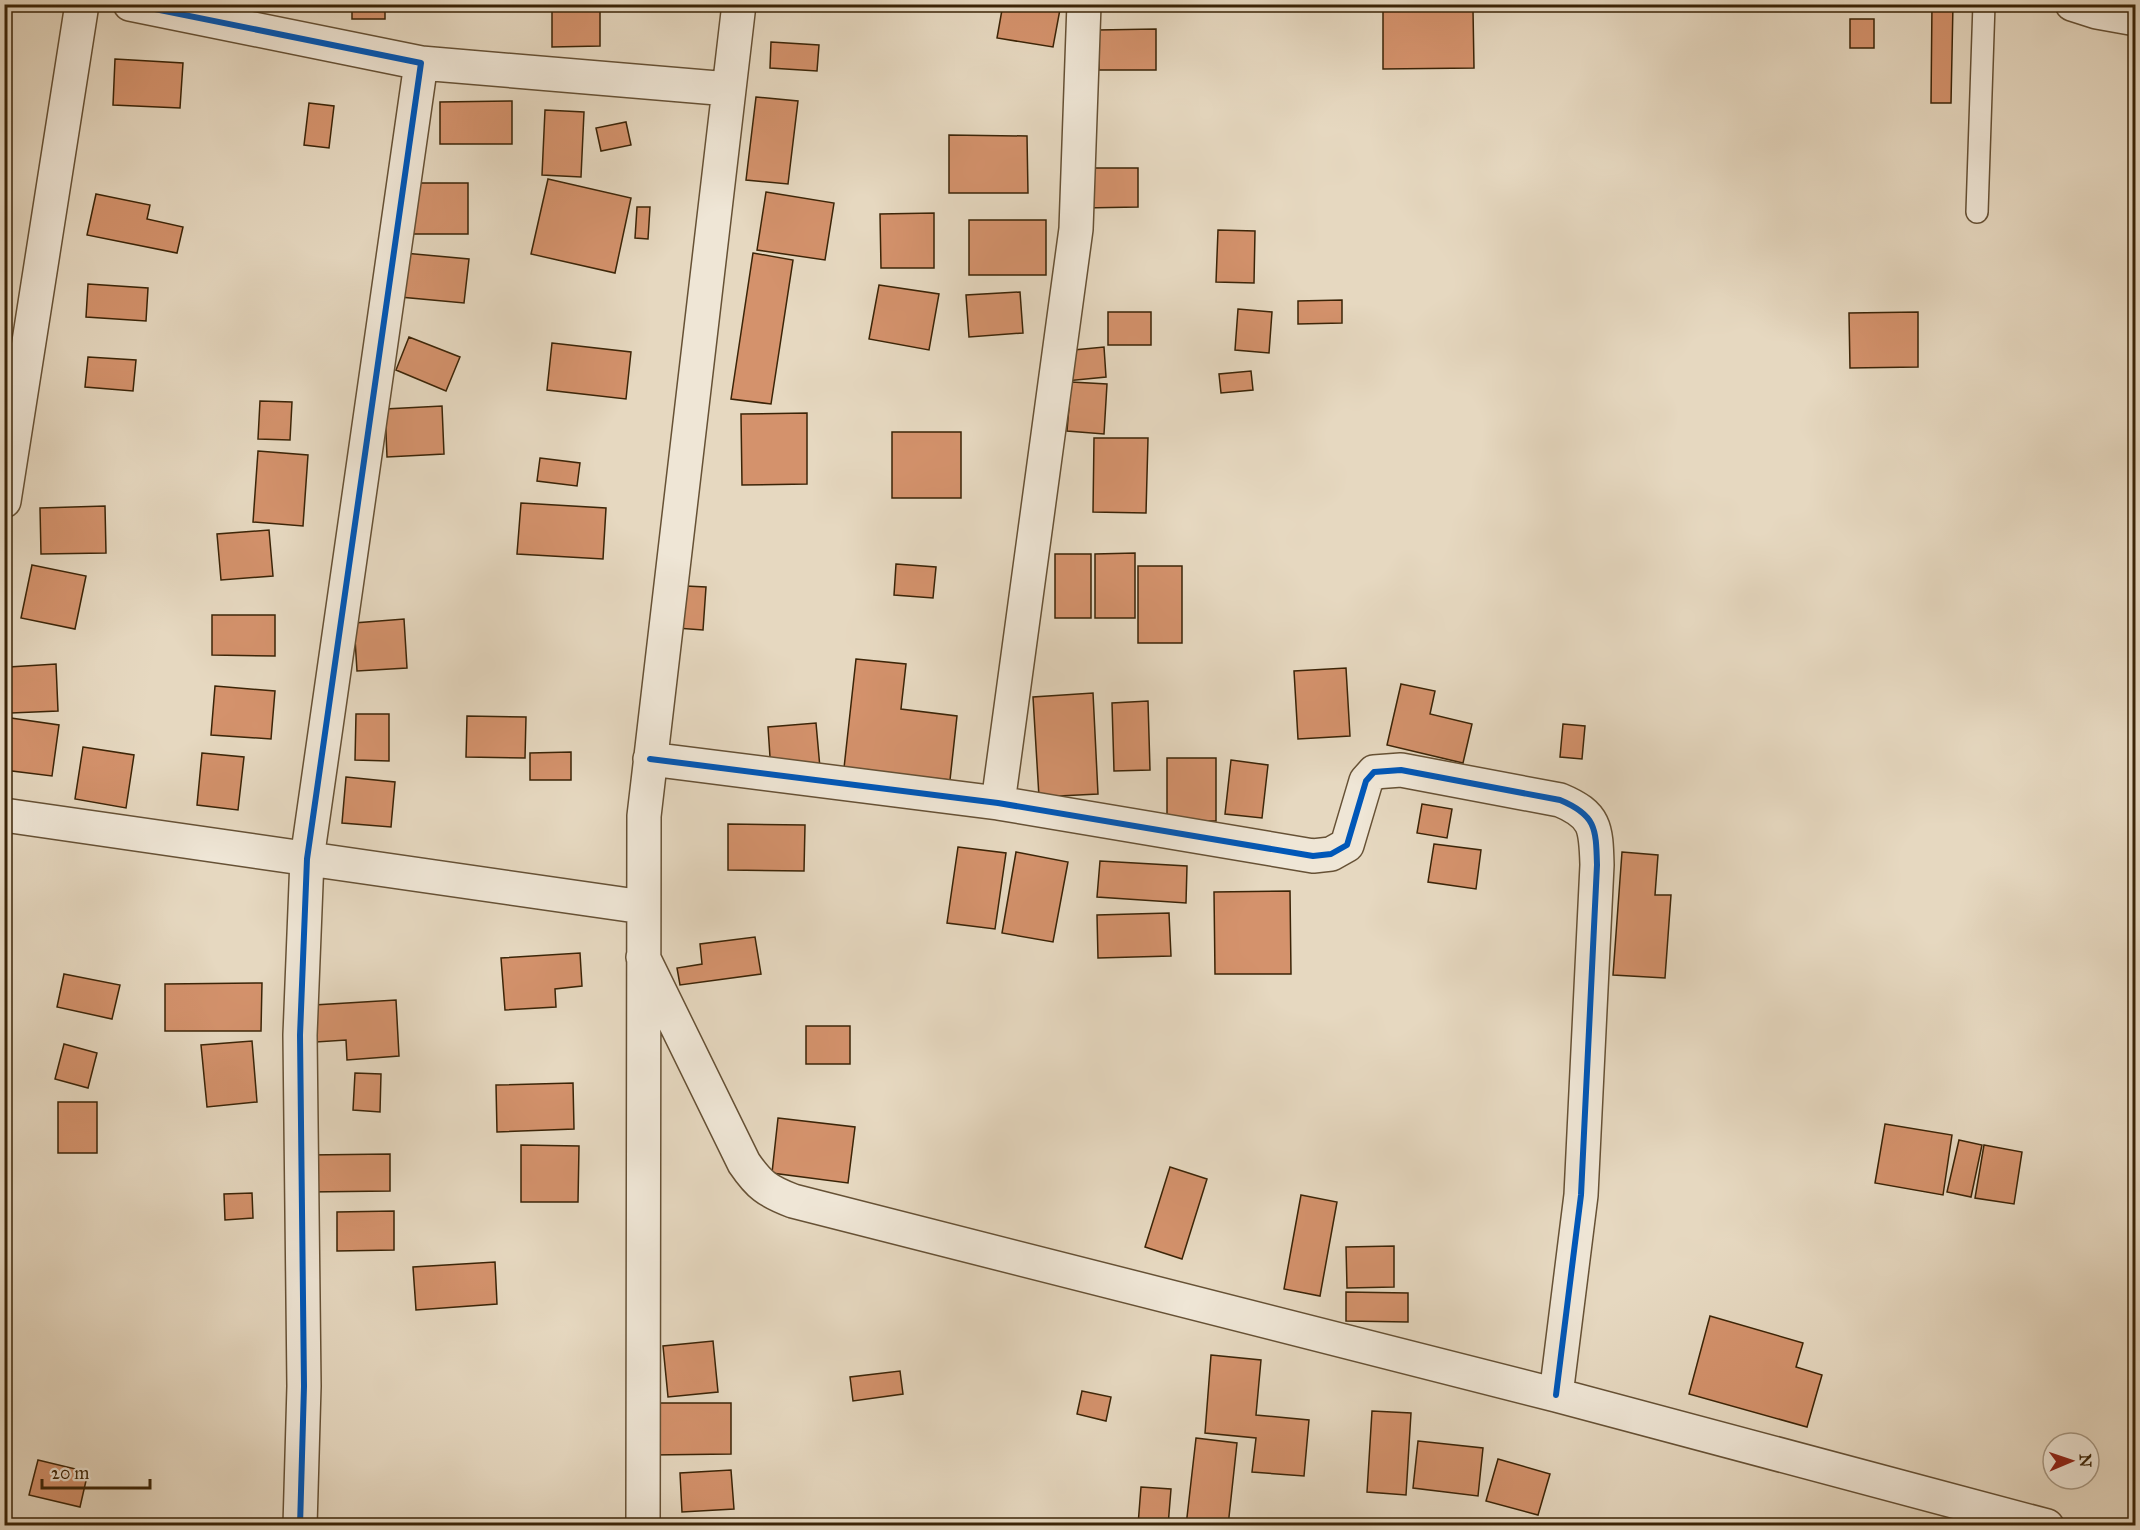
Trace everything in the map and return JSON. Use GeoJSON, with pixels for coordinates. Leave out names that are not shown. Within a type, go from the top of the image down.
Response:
{"type":"FeatureCollection","features":[{"type":"Feature","properties":{"kind":"street"},"geometry":{"type":"LineString","coordinates":[[4,501],[82,4]]}},
{"type":"Feature","properties":{"kind":"street"},"geometry":{"type":"LineString","coordinates":[[130,4],[421,63],[729,88]]}},
{"type":"Feature","properties":{"kind":"street"},"geometry":{"type":"LineString","coordinates":[[643,1526],[644,816],[739,4]]}},
{"type":"Feature","properties":{"kind":"street"},"geometry":{"type":"LineString","coordinates":[[998,803],[1076,229],[1084,4]]}},
{"type":"Feature","properties":{"kind":"street"},"geometry":{"type":"LineString","coordinates":[[2072,4],[2097,12],[2136,19]]}},
{"type":"Feature","properties":{"kind":"street"},"geometry":{"type":"LineString","coordinates":[[300,1526],[304,1386],[300,1035],[306,859],[421,63]]}},
{"type":"Feature","properties":{"kind":"street"},"geometry":{"type":"LineString","coordinates":[[650,759],[998,803],[1313,856],[1331,854],[1347,845],[1366,782],[1374,772],[1401,770],[1560,800],[1580,808],[1592,821],[1596,838],[1597,865],[1581,1196],[1556,1395]]}},
{"type":"Feature","properties":{"kind":"street"},"geometry":{"type":"LineString","coordinates":[[4,815],[643,907]]}},
{"type":"Feature","properties":{"kind":"street"},"geometry":{"type":"LineString","coordinates":[[643,957],[744,1162],[758,1183],[773,1193],[816,1206],[1556,1395],[2047,1526]]}},
{"type":"Feature","properties":{"kind":"lane"},"geometry":{"type":"LineString","coordinates":[[1977,212],[1984,4]]}},
{"type":"Feature","properties":{"kind":"building"},"geometry":{"type":"Polygon","coordinates":[[[352,4],[385,4],[385,19],[352,19],[352,4]]]}},
{"type":"Feature","properties":{"kind":"building"},"geometry":{"type":"Polygon","coordinates":[[[552,4],[600,4],[600,46],[552,47],[552,4]]]}},
{"type":"Feature","properties":{"kind":"building"},"geometry":{"type":"Polygon","coordinates":[[[1003,4],[1061,4],[1053,47],[997,38],[1003,4]]]}},
{"type":"Feature","properties":{"kind":"building"},"geometry":{"type":"Polygon","coordinates":[[[1932,4],[1953,4],[1951,103],[1931,103],[1932,4]]]}},
{"type":"Feature","properties":{"kind":"building"},"geometry":{"type":"Polygon","coordinates":[[[1473,10],[1474,68],[1383,69],[1383,11],[1473,10]]]}},
{"type":"Feature","properties":{"kind":"building"},"geometry":{"type":"Polygon","coordinates":[[[1850,19],[1874,19],[1874,48],[1850,48],[1850,19]]]}},
{"type":"Feature","properties":{"kind":"building"},"geometry":{"type":"Polygon","coordinates":[[[1156,29],[1156,70],[1099,70],[1098,30],[1156,29]]]}},
{"type":"Feature","properties":{"kind":"building"},"geometry":{"type":"Polygon","coordinates":[[[771,42],[819,45],[817,71],[770,68],[771,42]]]}},
{"type":"Feature","properties":{"kind":"building"},"geometry":{"type":"Polygon","coordinates":[[[115,59],[183,63],[180,108],[113,105],[115,59]]]}},
{"type":"Feature","properties":{"kind":"building"},"geometry":{"type":"Polygon","coordinates":[[[756,97],[798,101],[788,184],[746,180],[756,97]]]}},
{"type":"Feature","properties":{"kind":"building"},"geometry":{"type":"Polygon","coordinates":[[[512,101],[512,144],[440,144],[440,102],[512,101]]]}},
{"type":"Feature","properties":{"kind":"building"},"geometry":{"type":"Polygon","coordinates":[[[309,103],[334,106],[329,148],[304,145],[309,103]]]}},
{"type":"Feature","properties":{"kind":"building"},"geometry":{"type":"Polygon","coordinates":[[[545,110],[584,112],[581,177],[542,175],[545,110]]]}},
{"type":"Feature","properties":{"kind":"building"},"geometry":{"type":"Polygon","coordinates":[[[626,122],[631,145],[601,151],[596,128],[626,122]]]}},
{"type":"Feature","properties":{"kind":"building"},"geometry":{"type":"Polygon","coordinates":[[[5,133],[6,163],[4,163],[5,133]]]}},
{"type":"Feature","properties":{"kind":"building"},"geometry":{"type":"Polygon","coordinates":[[[949,135],[1027,136],[1028,193],[949,193],[949,135]]]}},
{"type":"Feature","properties":{"kind":"building"},"geometry":{"type":"Polygon","coordinates":[[[1083,168],[1138,168],[1138,207],[1083,208],[1083,168]]]}},
{"type":"Feature","properties":{"kind":"building"},"geometry":{"type":"Polygon","coordinates":[[[548,179],[631,198],[615,273],[531,254],[548,179]]]}},
{"type":"Feature","properties":{"kind":"building"},"geometry":{"type":"Polygon","coordinates":[[[408,183],[468,183],[468,234],[408,234],[408,183]]]}},
{"type":"Feature","properties":{"kind":"building"},"geometry":{"type":"Polygon","coordinates":[[[766,192],[834,203],[825,260],[757,250],[766,192]]]}},
{"type":"Feature","properties":{"kind":"building"},"geometry":{"type":"Polygon","coordinates":[[[96,194],[150,205],[147,219],[183,227],[177,253],[87,235],[96,194]]]}},
{"type":"Feature","properties":{"kind":"building"},"geometry":{"type":"Polygon","coordinates":[[[637,207],[650,207],[648,239],[635,238],[637,207]]]}},
{"type":"Feature","properties":{"kind":"building"},"geometry":{"type":"Polygon","coordinates":[[[934,213],[934,268],[881,268],[880,214],[934,213]]]}},
{"type":"Feature","properties":{"kind":"building"},"geometry":{"type":"Polygon","coordinates":[[[969,220],[1046,220],[1046,275],[969,275],[969,220]]]}},
{"type":"Feature","properties":{"kind":"building"},"geometry":{"type":"Polygon","coordinates":[[[1218,230],[1255,231],[1254,283],[1216,282],[1218,230]]]}},
{"type":"Feature","properties":{"kind":"building"},"geometry":{"type":"Polygon","coordinates":[[[404,253],[469,259],[464,303],[400,297],[404,253]]]}},
{"type":"Feature","properties":{"kind":"building"},"geometry":{"type":"Polygon","coordinates":[[[753,253],[793,260],[771,404],[731,399],[753,253]]]}},
{"type":"Feature","properties":{"kind":"building"},"geometry":{"type":"Polygon","coordinates":[[[88,284],[148,288],[146,321],[86,317],[88,284]]]}},
{"type":"Feature","properties":{"kind":"building"},"geometry":{"type":"Polygon","coordinates":[[[879,285],[939,294],[929,350],[869,339],[879,285]]]}},
{"type":"Feature","properties":{"kind":"building"},"geometry":{"type":"Polygon","coordinates":[[[1020,292],[1023,333],[969,337],[966,295],[1020,292]]]}},
{"type":"Feature","properties":{"kind":"building"},"geometry":{"type":"Polygon","coordinates":[[[1342,300],[1342,323],[1298,324],[1298,301],[1342,300]]]}},
{"type":"Feature","properties":{"kind":"building"},"geometry":{"type":"Polygon","coordinates":[[[1238,309],[1272,312],[1269,353],[1235,350],[1238,309]]]}},
{"type":"Feature","properties":{"kind":"building"},"geometry":{"type":"Polygon","coordinates":[[[1108,312],[1151,312],[1151,345],[1108,345],[1108,312]]]}},
{"type":"Feature","properties":{"kind":"building"},"geometry":{"type":"Polygon","coordinates":[[[1918,312],[1918,367],[1850,368],[1849,313],[1918,312]]]}},
{"type":"Feature","properties":{"kind":"building"},"geometry":{"type":"Polygon","coordinates":[[[409,337],[460,357],[446,391],[396,370],[409,337]]]}},
{"type":"Feature","properties":{"kind":"building"},"geometry":{"type":"Polygon","coordinates":[[[552,343],[631,352],[626,399],[547,390],[552,343]]]}},
{"type":"Feature","properties":{"kind":"building"},"geometry":{"type":"Polygon","coordinates":[[[1104,347],[1106,377],[1066,381],[1063,351],[1104,347]]]}},
{"type":"Feature","properties":{"kind":"building"},"geometry":{"type":"Polygon","coordinates":[[[88,357],[136,360],[133,391],[85,387],[88,357]]]}},
{"type":"Feature","properties":{"kind":"building"},"geometry":{"type":"Polygon","coordinates":[[[1251,371],[1253,390],[1221,393],[1219,374],[1251,371]]]}},
{"type":"Feature","properties":{"kind":"building"},"geometry":{"type":"Polygon","coordinates":[[[1071,382],[1107,384],[1104,434],[1067,431],[1071,382]]]}},
{"type":"Feature","properties":{"kind":"building"},"geometry":{"type":"Polygon","coordinates":[[[260,401],[292,402],[290,440],[258,439],[260,401]]]}},
{"type":"Feature","properties":{"kind":"building"},"geometry":{"type":"Polygon","coordinates":[[[442,406],[444,454],[387,457],[385,409],[442,406]]]}},
{"type":"Feature","properties":{"kind":"building"},"geometry":{"type":"Polygon","coordinates":[[[807,413],[807,484],[742,485],[741,414],[807,413]]]}},
{"type":"Feature","properties":{"kind":"building"},"geometry":{"type":"Polygon","coordinates":[[[892,432],[961,432],[961,498],[892,498],[892,432]]]}},
{"type":"Feature","properties":{"kind":"building"},"geometry":{"type":"Polygon","coordinates":[[[1094,438],[1148,438],[1146,513],[1093,512],[1094,438]]]}},
{"type":"Feature","properties":{"kind":"building"},"geometry":{"type":"Polygon","coordinates":[[[258,451],[308,455],[303,526],[253,522],[258,451]]]}},
{"type":"Feature","properties":{"kind":"building"},"geometry":{"type":"Polygon","coordinates":[[[540,458],[580,463],[577,486],[537,481],[540,458]]]}},
{"type":"Feature","properties":{"kind":"building"},"geometry":{"type":"Polygon","coordinates":[[[521,503],[606,508],[603,559],[517,554],[521,503]]]}},
{"type":"Feature","properties":{"kind":"building"},"geometry":{"type":"Polygon","coordinates":[[[105,506],[106,553],[41,554],[40,508],[105,506]]]}},
{"type":"Feature","properties":{"kind":"building"},"geometry":{"type":"Polygon","coordinates":[[[269,530],[273,576],[221,580],[217,534],[269,530]]]}},
{"type":"Feature","properties":{"kind":"building"},"geometry":{"type":"Polygon","coordinates":[[[1135,553],[1135,618],[1095,618],[1095,554],[1135,553]]]}},
{"type":"Feature","properties":{"kind":"building"},"geometry":{"type":"Polygon","coordinates":[[[1055,554],[1091,554],[1091,618],[1055,618],[1055,554]]]}},
{"type":"Feature","properties":{"kind":"building"},"geometry":{"type":"Polygon","coordinates":[[[896,564],[936,567],[933,598],[894,595],[896,564]]]}},
{"type":"Feature","properties":{"kind":"building"},"geometry":{"type":"Polygon","coordinates":[[[32,565],[86,576],[75,629],[21,618],[32,565]]]}},
{"type":"Feature","properties":{"kind":"building"},"geometry":{"type":"Polygon","coordinates":[[[1138,566],[1182,566],[1182,643],[1138,643],[1138,566]]]}},
{"type":"Feature","properties":{"kind":"building"},"geometry":{"type":"Polygon","coordinates":[[[665,585],[706,587],[703,630],[663,627],[665,585]]]}},
{"type":"Feature","properties":{"kind":"building"},"geometry":{"type":"Polygon","coordinates":[[[212,615],[275,615],[275,656],[212,655],[212,615]]]}},
{"type":"Feature","properties":{"kind":"building"},"geometry":{"type":"Polygon","coordinates":[[[404,619],[407,668],[357,671],[354,623],[404,619]]]}},
{"type":"Feature","properties":{"kind":"building"},"geometry":{"type":"Polygon","coordinates":[[[856,659],[906,664],[901,709],[957,716],[950,780],[844,768],[856,659]]]}},
{"type":"Feature","properties":{"kind":"building"},"geometry":{"type":"Polygon","coordinates":[[[56,664],[58,711],[11,713],[9,667],[56,664]]]}},
{"type":"Feature","properties":{"kind":"building"},"geometry":{"type":"Polygon","coordinates":[[[1346,668],[1350,736],[1298,739],[1294,671],[1346,668]]]}},
{"type":"Feature","properties":{"kind":"building"},"geometry":{"type":"Polygon","coordinates":[[[1401,684],[1435,691],[1430,714],[1472,724],[1463,763],[1387,745],[1401,684]]]}},
{"type":"Feature","properties":{"kind":"building"},"geometry":{"type":"Polygon","coordinates":[[[215,686],[275,691],[271,739],[211,735],[215,686]]]}},
{"type":"Feature","properties":{"kind":"building"},"geometry":{"type":"Polygon","coordinates":[[[1093,693],[1098,794],[1039,797],[1033,697],[1093,693]]]}},
{"type":"Feature","properties":{"kind":"building"},"geometry":{"type":"Polygon","coordinates":[[[1148,701],[1150,770],[1114,771],[1112,703],[1148,701]]]}},
{"type":"Feature","properties":{"kind":"building"},"geometry":{"type":"Polygon","coordinates":[[[356,714],[389,714],[389,761],[355,760],[356,714]]]}},
{"type":"Feature","properties":{"kind":"building"},"geometry":{"type":"Polygon","coordinates":[[[467,716],[526,717],[525,758],[466,757],[467,716]]]}},
{"type":"Feature","properties":{"kind":"building"},"geometry":{"type":"Polygon","coordinates":[[[4,717],[59,725],[52,776],[4,770],[4,717]]]}},
{"type":"Feature","properties":{"kind":"building"},"geometry":{"type":"Polygon","coordinates":[[[816,723],[820,768],[771,772],[768,727],[816,723]]]}},
{"type":"Feature","properties":{"kind":"building"},"geometry":{"type":"Polygon","coordinates":[[[1563,724],[1585,726],[1582,759],[1560,757],[1563,724]]]}},
{"type":"Feature","properties":{"kind":"building"},"geometry":{"type":"Polygon","coordinates":[[[83,747],[134,755],[126,808],[75,799],[83,747]]]}},
{"type":"Feature","properties":{"kind":"building"},"geometry":{"type":"Polygon","coordinates":[[[571,752],[571,780],[530,780],[530,753],[571,752]]]}},
{"type":"Feature","properties":{"kind":"building"},"geometry":{"type":"Polygon","coordinates":[[[202,753],[244,757],[238,810],[197,805],[202,753]]]}},
{"type":"Feature","properties":{"kind":"building"},"geometry":{"type":"Polygon","coordinates":[[[1167,758],[1216,758],[1216,821],[1167,821],[1167,758]]]}},
{"type":"Feature","properties":{"kind":"building"},"geometry":{"type":"Polygon","coordinates":[[[1231,760],[1268,765],[1262,818],[1225,814],[1231,760]]]}},
{"type":"Feature","properties":{"kind":"building"},"geometry":{"type":"Polygon","coordinates":[[[346,777],[395,782],[391,827],[342,823],[346,777]]]}},
{"type":"Feature","properties":{"kind":"building"},"geometry":{"type":"Polygon","coordinates":[[[1422,804],[1452,809],[1447,838],[1417,833],[1422,804]]]}},
{"type":"Feature","properties":{"kind":"building"},"geometry":{"type":"Polygon","coordinates":[[[728,824],[805,825],[804,871],[728,870],[728,824]]]}},
{"type":"Feature","properties":{"kind":"building"},"geometry":{"type":"Polygon","coordinates":[[[1434,844],[1481,850],[1476,889],[1428,882],[1434,844]]]}},
{"type":"Feature","properties":{"kind":"building"},"geometry":{"type":"Polygon","coordinates":[[[958,847],[1006,853],[995,929],[947,923],[958,847]]]}},
{"type":"Feature","properties":{"kind":"building"},"geometry":{"type":"Polygon","coordinates":[[[1016,852],[1068,862],[1053,942],[1002,933],[1016,852]]]}},
{"type":"Feature","properties":{"kind":"building"},"geometry":{"type":"Polygon","coordinates":[[[1622,852],[1658,855],[1655,895],[1671,895],[1665,978],[1613,975],[1622,852]]]}},
{"type":"Feature","properties":{"kind":"building"},"geometry":{"type":"Polygon","coordinates":[[[1100,861],[1187,866],[1186,903],[1097,897],[1100,861]]]}},
{"type":"Feature","properties":{"kind":"building"},"geometry":{"type":"Polygon","coordinates":[[[1290,891],[1291,974],[1215,974],[1214,892],[1290,891]]]}},
{"type":"Feature","properties":{"kind":"building"},"geometry":{"type":"Polygon","coordinates":[[[1169,913],[1171,956],[1098,958],[1097,915],[1169,913]]]}},
{"type":"Feature","properties":{"kind":"building"},"geometry":{"type":"Polygon","coordinates":[[[755,937],[761,974],[680,985],[677,968],[702,964],[700,944],[755,937]]]}},
{"type":"Feature","properties":{"kind":"building"},"geometry":{"type":"Polygon","coordinates":[[[580,953],[582,986],[555,989],[556,1007],[505,1010],[501,958],[580,953]]]}},
{"type":"Feature","properties":{"kind":"building"},"geometry":{"type":"Polygon","coordinates":[[[64,974],[120,985],[112,1019],[57,1007],[64,974]]]}},
{"type":"Feature","properties":{"kind":"building"},"geometry":{"type":"Polygon","coordinates":[[[262,983],[261,1031],[165,1031],[165,984],[262,983]]]}},
{"type":"Feature","properties":{"kind":"building"},"geometry":{"type":"Polygon","coordinates":[[[396,1000],[399,1056],[347,1060],[346,1040],[316,1042],[314,1005],[396,1000]]]}},
{"type":"Feature","properties":{"kind":"building"},"geometry":{"type":"Polygon","coordinates":[[[806,1026],[850,1026],[850,1064],[806,1064],[806,1026]]]}},
{"type":"Feature","properties":{"kind":"building"},"geometry":{"type":"Polygon","coordinates":[[[252,1041],[257,1102],[207,1107],[201,1045],[252,1041]]]}},
{"type":"Feature","properties":{"kind":"building"},"geometry":{"type":"Polygon","coordinates":[[[64,1044],[97,1053],[88,1088],[55,1079],[64,1044]]]}},
{"type":"Feature","properties":{"kind":"building"},"geometry":{"type":"Polygon","coordinates":[[[355,1073],[381,1074],[380,1112],[353,1110],[355,1073]]]}},
{"type":"Feature","properties":{"kind":"building"},"geometry":{"type":"Polygon","coordinates":[[[573,1083],[574,1129],[497,1132],[496,1085],[573,1083]]]}},
{"type":"Feature","properties":{"kind":"building"},"geometry":{"type":"Polygon","coordinates":[[[58,1102],[97,1102],[97,1153],[58,1153],[58,1102]]]}},
{"type":"Feature","properties":{"kind":"building"},"geometry":{"type":"Polygon","coordinates":[[[778,1118],[855,1127],[848,1183],[772,1173],[778,1118]]]}},
{"type":"Feature","properties":{"kind":"building"},"geometry":{"type":"Polygon","coordinates":[[[1885,1124],[1952,1135],[1943,1195],[1875,1183],[1885,1124]]]}},
{"type":"Feature","properties":{"kind":"building"},"geometry":{"type":"Polygon","coordinates":[[[1959,1140],[1982,1145],[1971,1197],[1947,1192],[1959,1140]]]}},
{"type":"Feature","properties":{"kind":"building"},"geometry":{"type":"Polygon","coordinates":[[[521,1145],[579,1146],[578,1202],[521,1202],[521,1145]]]}},
{"type":"Feature","properties":{"kind":"building"},"geometry":{"type":"Polygon","coordinates":[[[1984,1145],[2022,1152],[2014,1204],[1975,1198],[1984,1145]]]}},
{"type":"Feature","properties":{"kind":"building"},"geometry":{"type":"Polygon","coordinates":[[[390,1154],[390,1191],[308,1192],[308,1155],[390,1154]]]}},
{"type":"Feature","properties":{"kind":"building"},"geometry":{"type":"Polygon","coordinates":[[[1170,1167],[1207,1179],[1182,1259],[1145,1247],[1170,1167]]]}},
{"type":"Feature","properties":{"kind":"building"},"geometry":{"type":"Polygon","coordinates":[[[252,1193],[253,1218],[225,1220],[224,1194],[252,1193]]]}},
{"type":"Feature","properties":{"kind":"building"},"geometry":{"type":"Polygon","coordinates":[[[1301,1195],[1337,1202],[1320,1296],[1284,1289],[1301,1195]]]}},
{"type":"Feature","properties":{"kind":"building"},"geometry":{"type":"Polygon","coordinates":[[[394,1211],[394,1250],[337,1251],[337,1212],[394,1211]]]}},
{"type":"Feature","properties":{"kind":"building"},"geometry":{"type":"Polygon","coordinates":[[[1394,1246],[1394,1287],[1347,1288],[1346,1247],[1394,1246]]]}},
{"type":"Feature","properties":{"kind":"building"},"geometry":{"type":"Polygon","coordinates":[[[495,1262],[497,1304],[416,1310],[413,1267],[495,1262]]]}},
{"type":"Feature","properties":{"kind":"building"},"geometry":{"type":"Polygon","coordinates":[[[1346,1292],[1408,1293],[1408,1322],[1346,1321],[1346,1292]]]}},
{"type":"Feature","properties":{"kind":"building"},"geometry":{"type":"Polygon","coordinates":[[[1710,1316],[1803,1343],[1796,1367],[1822,1375],[1807,1427],[1689,1394],[1710,1316]]]}},
{"type":"Feature","properties":{"kind":"building"},"geometry":{"type":"Polygon","coordinates":[[[713,1341],[718,1392],[668,1397],[663,1346],[713,1341]]]}},
{"type":"Feature","properties":{"kind":"building"},"geometry":{"type":"Polygon","coordinates":[[[1211,1355],[1261,1360],[1256,1415],[1309,1420],[1304,1476],[1252,1472],[1256,1438],[1205,1433],[1211,1355]]]}},
{"type":"Feature","properties":{"kind":"building"},"geometry":{"type":"Polygon","coordinates":[[[900,1371],[903,1394],[853,1401],[850,1377],[900,1371]]]}},
{"type":"Feature","properties":{"kind":"building"},"geometry":{"type":"Polygon","coordinates":[[[1082,1391],[1111,1397],[1106,1421],[1077,1414],[1082,1391]]]}},
{"type":"Feature","properties":{"kind":"building"},"geometry":{"type":"Polygon","coordinates":[[[651,1403],[731,1403],[731,1454],[651,1455],[651,1403]]]}},
{"type":"Feature","properties":{"kind":"building"},"geometry":{"type":"Polygon","coordinates":[[[1372,1411],[1411,1413],[1406,1495],[1367,1492],[1372,1411]]]}},
{"type":"Feature","properties":{"kind":"building"},"geometry":{"type":"Polygon","coordinates":[[[1196,1438],[1237,1443],[1228,1526],[1186,1526],[1196,1438]]]}},
{"type":"Feature","properties":{"kind":"building"},"geometry":{"type":"Polygon","coordinates":[[[1418,1441],[1483,1448],[1478,1496],[1413,1488],[1418,1441]]]}},
{"type":"Feature","properties":{"kind":"building"},"geometry":{"type":"Polygon","coordinates":[[[1498,1459],[1550,1474],[1538,1515],[1486,1501],[1498,1459]]]}},
{"type":"Feature","properties":{"kind":"building"},"geometry":{"type":"Polygon","coordinates":[[[38,1460],[88,1472],[80,1507],[29,1495],[38,1460]]]}},
{"type":"Feature","properties":{"kind":"building"},"geometry":{"type":"Polygon","coordinates":[[[731,1470],[734,1509],[682,1512],[680,1473],[731,1470]]]}},
{"type":"Feature","properties":{"kind":"building"},"geometry":{"type":"Polygon","coordinates":[[[1141,1487],[1171,1489],[1168,1526],[1138,1525],[1141,1487]]]}},
{"type":"Feature","properties":{"kind":"cycle path"},"geometry":{"type":"LineString","coordinates":[[130,4],[421,63],[307,859],[300,1035],[304,1386],[300,1526]]}},
{"type":"Feature","properties":{"kind":"cycle path"},"geometry":{"type":"LineString","coordinates":[[650,759],[998,803],[1313,856],[1331,854],[1347,845],[1366,781],[1374,772],[1401,770],[1560,800],[1581,811],[1592,824],[1596,841],[1597,865],[1581,1195],[1556,1395]]}}]}
